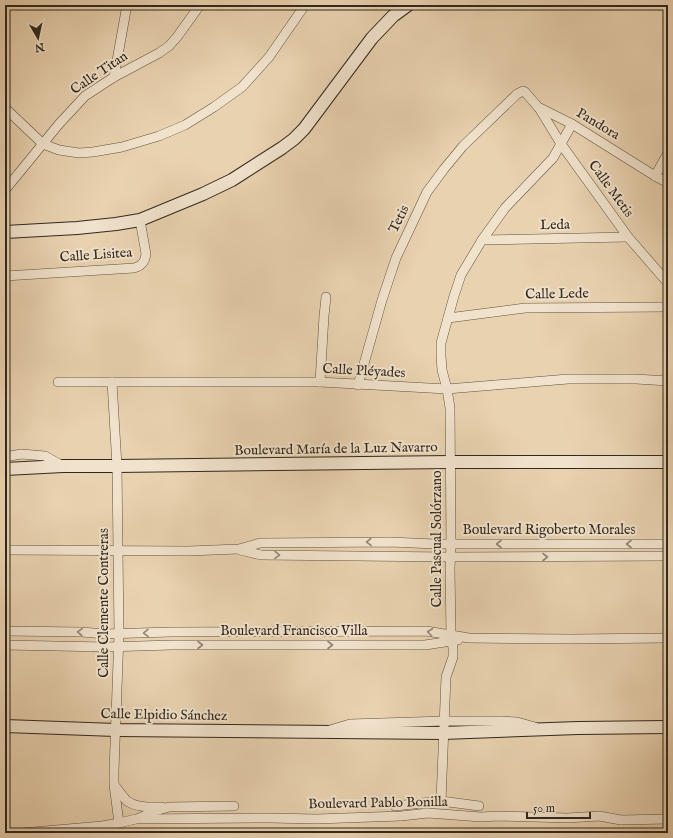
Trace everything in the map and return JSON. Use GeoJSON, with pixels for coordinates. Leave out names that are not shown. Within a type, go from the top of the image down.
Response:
{"type":"FeatureCollection","features":[{"type":"Feature","properties":{"kind":"street"},"geometry":{"type":"LineString","coordinates":[[114,77],[127,5]]}},
{"type":"Feature","properties":{"kind":"street","name":"Calle Titan"},"geometry":{"type":"LineString","coordinates":[[5,190],[58,124],[85,96],[114,77],[169,46],[177,38],[200,5]]}},
{"type":"Feature","properties":{"kind":"street"},"geometry":{"type":"LineString","coordinates":[[5,108],[43,144],[59,150],[93,152],[122,147],[158,136],[185,125],[242,87],[269,57],[305,5]]}},
{"type":"Feature","properties":{"kind":"street"},"geometry":{"type":"LineString","coordinates":[[5,232],[77,228],[140,220],[203,194],[232,180],[294,140],[304,129],[372,38],[393,16],[408,5]]}},
{"type":"Feature","properties":{"kind":"street","name":"Pandora"},"geometry":{"type":"LineString","coordinates":[[517,94],[523,91],[525,92],[538,107],[572,124],[668,183]]}},
{"type":"Feature","properties":{"kind":"street","name":"Tetis"},"geometry":{"type":"LineString","coordinates":[[358,384],[382,300],[396,258],[428,192],[463,146],[517,94]]}},
{"type":"Feature","properties":{"kind":"street","name":"Calle Metis"},"geometry":{"type":"LineString","coordinates":[[538,107],[561,144],[628,237],[668,283]]}},
{"type":"Feature","properties":{"kind":"street","name":"Calle Pascual Solórzano"},"geometry":{"type":"LineString","coordinates":[[441,801],[446,677],[453,657],[453,648],[451,638],[450,408],[440,356],[441,343],[461,275],[482,240],[506,208],[553,158],[572,124]]}},
{"type":"Feature","properties":{"kind":"street"},"geometry":{"type":"LineString","coordinates":[[655,176],[668,152]]}},
{"type":"Feature","properties":{"kind":"street","name":"Calle Lisitea"},"geometry":{"type":"LineString","coordinates":[[5,276],[134,268],[139,266],[143,264],[146,259],[140,220]]}},
{"type":"Feature","properties":{"kind":"street","name":"Leda"},"geometry":{"type":"LineString","coordinates":[[482,240],[628,237]]}},
{"type":"Feature","properties":{"kind":"street"},"geometry":{"type":"LineString","coordinates":[[320,382],[326,296]]}},
{"type":"Feature","properties":{"kind":"street","name":"Calle Lede"},"geometry":{"type":"LineString","coordinates":[[448,318],[525,308],[668,307]]}},
{"type":"Feature","properties":{"kind":"street","name":"Calle Pléyades"},"geometry":{"type":"LineString","coordinates":[[58,382],[320,382],[447,389],[568,379],[636,379],[668,381]]}},
{"type":"Feature","properties":{"kind":"street","name":"Calle Clemente Contreras"},"geometry":{"type":"LineString","coordinates":[[112,382],[117,466],[119,646],[114,785],[118,823]]}},
{"type":"Feature","properties":{"kind":"street"},"geometry":{"type":"LineString","coordinates":[[5,457],[20,454],[45,456],[63,466]]}},
{"type":"Feature","properties":{"kind":"street","name":"Boulevard María de la Luz Navarro"},"geometry":{"type":"LineString","coordinates":[[5,469],[63,466],[451,462],[668,462]]}},
{"type":"Feature","properties":{"kind":"street","name":"Boulevard Rigoberto Morales"},"geometry":{"type":"LineString","coordinates":[[5,550],[188,551],[239,549],[260,543],[390,542],[417,544],[668,544]]}},
{"type":"Feature","properties":{"kind":"street","name":"Boulevard Rigoberto Morales"},"geometry":{"type":"LineString","coordinates":[[239,549],[261,555],[450,557],[668,556]]}},
{"type":"Feature","properties":{"kind":"street","name":"Boulevard Francisco Villa"},"geometry":{"type":"LineString","coordinates":[[5,631],[82,632],[105,634],[171,632],[426,632],[451,638],[668,638]]}},
{"type":"Feature","properties":{"kind":"street"},"geometry":{"type":"LineString","coordinates":[[171,632],[172,645]]}},
{"type":"Feature","properties":{"kind":"street","name":"Boulevard Francisco Villa"},"geometry":{"type":"LineString","coordinates":[[5,645],[425,645],[451,638]]}},
{"type":"Feature","properties":{"kind":"street","name":"Calle Elpidio Sánchez"},"geometry":{"type":"LineString","coordinates":[[323,733],[350,724],[444,721],[517,722],[546,729]]}},
{"type":"Feature","properties":{"kind":"street","name":"Calle Elpidio Sánchez"},"geometry":{"type":"LineString","coordinates":[[5,726],[116,730],[443,734],[578,728],[668,727]]}},
{"type":"Feature","properties":{"kind":"street"},"geometry":{"type":"LineString","coordinates":[[114,785],[126,800],[132,804],[140,806],[169,807]]}},
{"type":"Feature","properties":{"kind":"street","name":"Boulevard Pablo Bonilla"},"geometry":{"type":"LineString","coordinates":[[395,806],[441,801],[479,806]]}},
{"type":"Feature","properties":{"kind":"street","name":"Boulevard Pablo Bonilla"},"geometry":{"type":"LineString","coordinates":[[22,833],[102,826],[136,819],[169,807],[234,806]]}},
{"type":"Feature","properties":{"kind":"street","name":"Boulevard Pablo Bonilla"},"geometry":{"type":"LineString","coordinates":[[136,819],[317,819],[401,816],[428,813],[481,817],[568,818],[599,816],[621,820],[668,819]]}}]}
